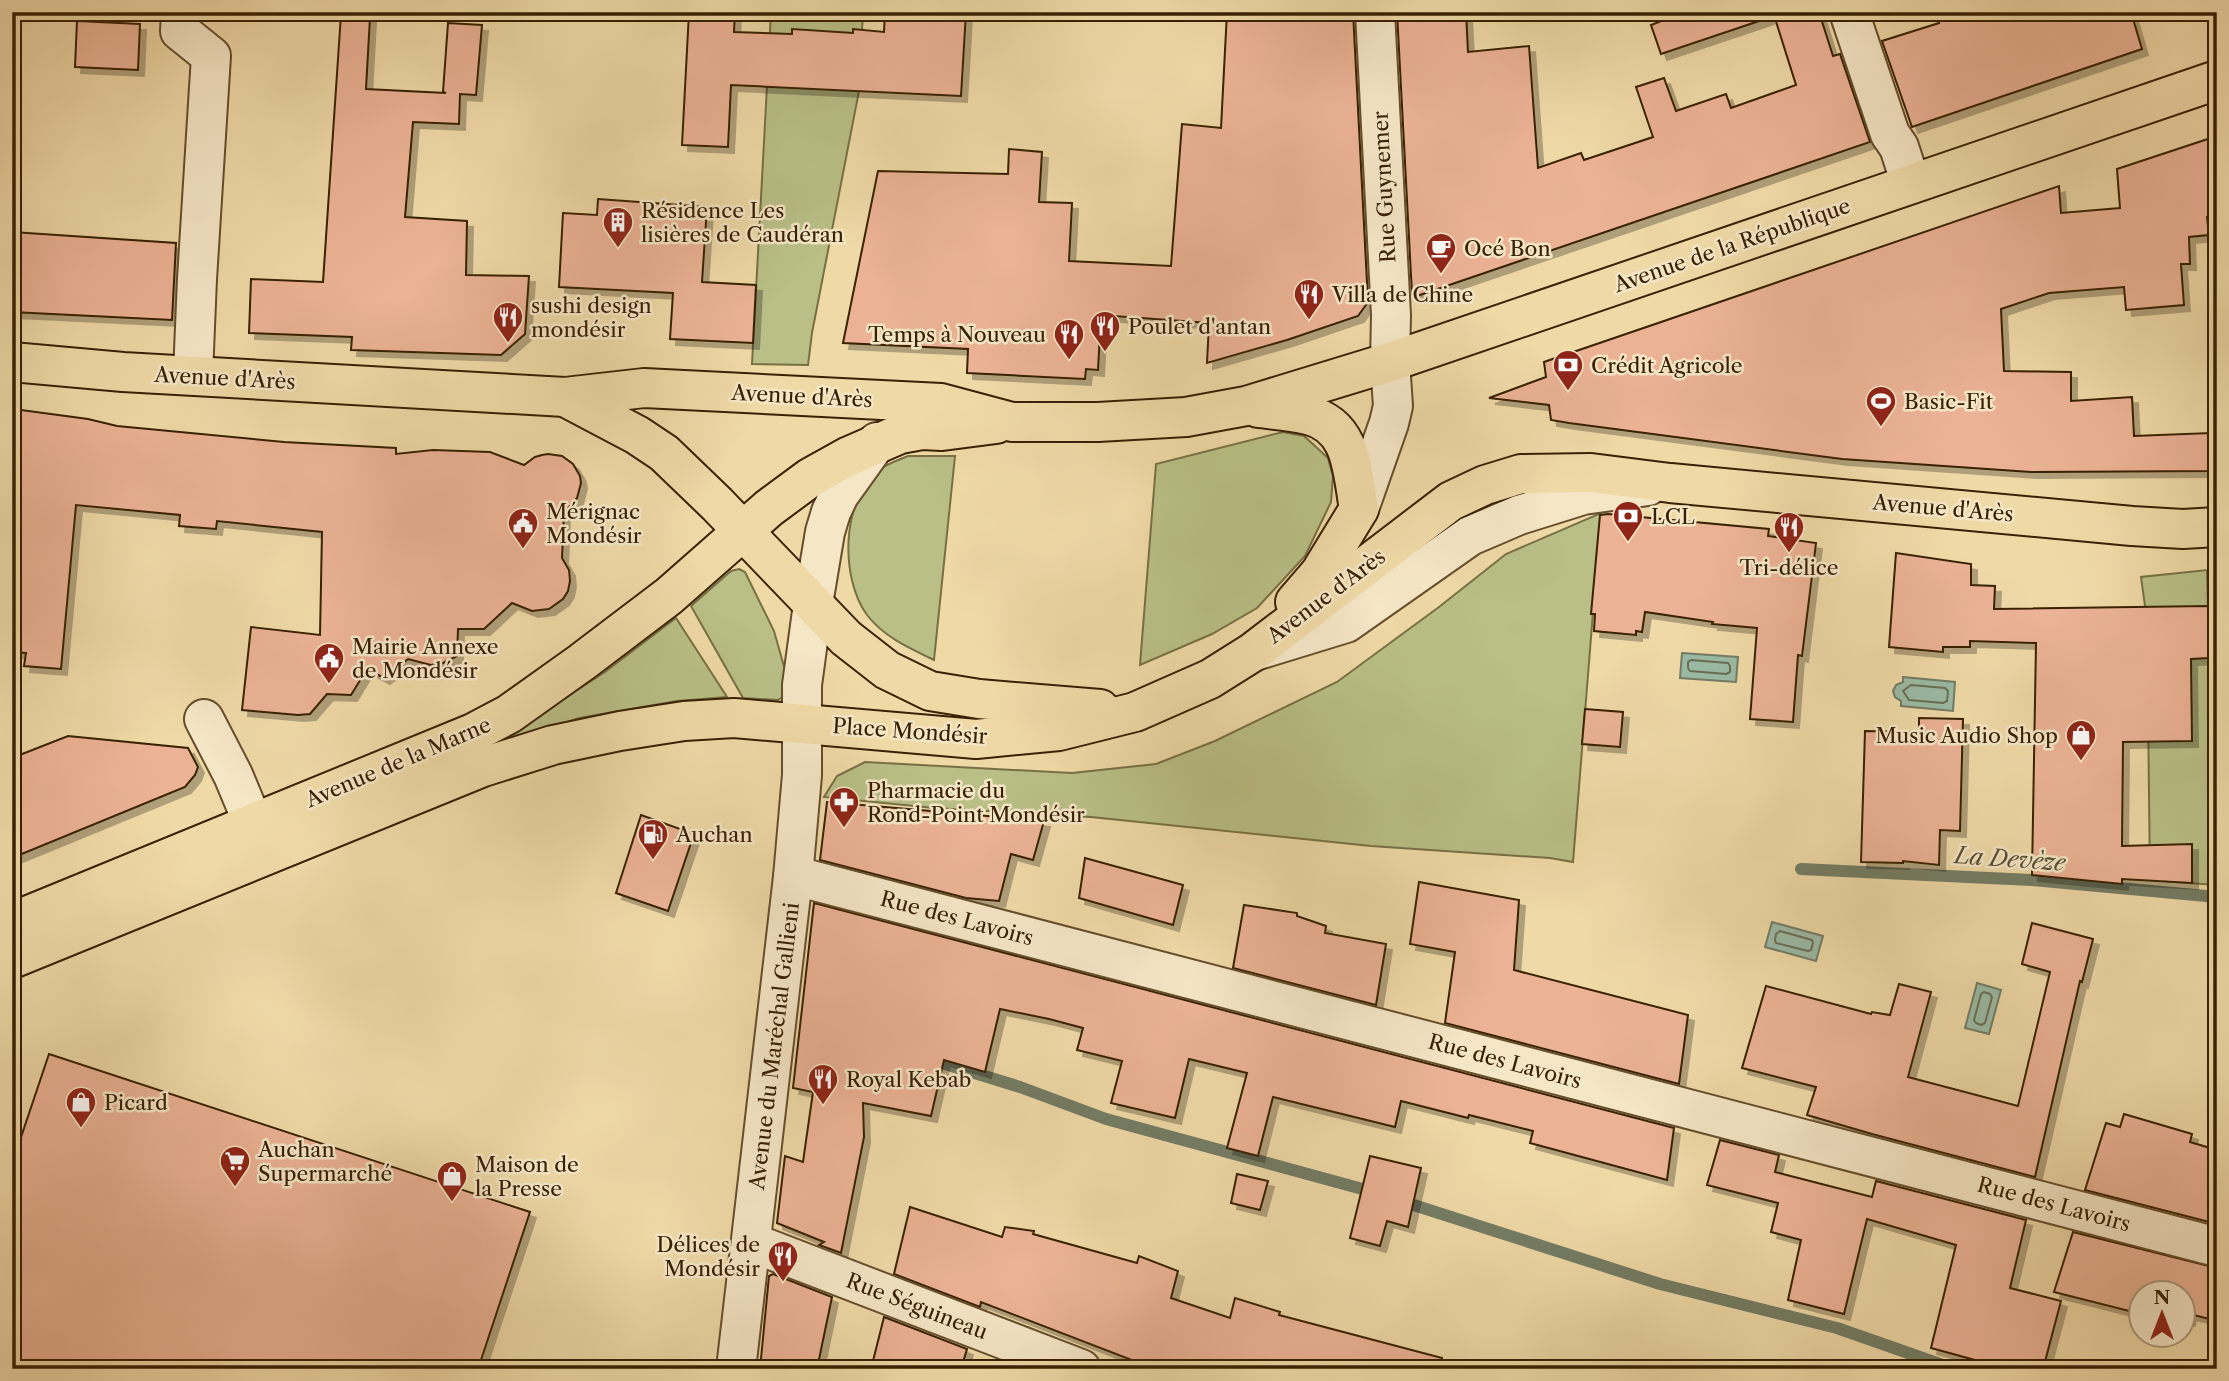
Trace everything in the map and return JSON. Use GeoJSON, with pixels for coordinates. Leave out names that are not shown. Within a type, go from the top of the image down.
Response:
{"type":"FeatureCollection","features":[{"type":"Feature","properties":{"kind":"main road","name":"Avenue de la République"},"geometry":{"type":"LineString","coordinates":[[1246,407],[1390,362],[2217,80]]}},
{"type":"Feature","properties":{"kind":"main road","name":"Avenue d'Arès"},"geometry":{"type":"LineString","coordinates":[[12,362],[565,397],[644,388],[941,402],[1012,422],[1098,422],[1186,417],[1246,407]]}},
{"type":"Feature","properties":{"kind":"main road","name":"Avenue d'Arès"},"geometry":{"type":"LineString","coordinates":[[565,397],[637,435],[664,453],[744,532]]}},
{"type":"Feature","properties":{"kind":"main road"},"geometry":{"type":"LineString","coordinates":[[1246,407],[1309,415],[1332,425],[1342,436],[1350,457],[1359,509],[1320,573],[1253,652]]}},
{"type":"Feature","properties":{"kind":"main road"},"geometry":{"type":"LineString","coordinates":[[744,532],[769,509],[811,478],[877,442],[922,430],[942,431],[1012,422]]}},
{"type":"Feature","properties":{"kind":"main road","name":"Avenue d'Arès"},"geometry":{"type":"LineString","coordinates":[[1253,652],[1438,510],[1485,485],[1521,474],[1591,473],[1670,483],[2132,526],[2217,527]]}},
{"type":"Feature","properties":{"kind":"main road","name":"Place Mondésir"},"geometry":{"type":"LineString","coordinates":[[744,532],[846,638],[887,670],[930,691],[979,699],[1135,712]]}},
{"type":"Feature","properties":{"kind":"main road","name":"Avenue de la Marne"},"geometry":{"type":"LineString","coordinates":[[12,922],[473,733],[509,714],[669,596],[744,532]]}},
{"type":"Feature","properties":{"kind":"main road","name":"Place Mondésir"},"geometry":{"type":"LineString","coordinates":[[803,724],[976,739],[1059,731],[1135,712],[1210,679],[1253,652]]}},
{"type":"Feature","properties":{"kind":"main road","name":"Avenue de la Marne"},"geometry":{"type":"LineString","coordinates":[[12,959],[483,767],[553,746],[620,731],[684,721],[734,718],[803,724]]}},
{"type":"Feature","properties":{"kind":"street"},"geometry":{"type":"LineString","coordinates":[[181,12],[180,31],[211,56],[193,375]]}},
{"type":"Feature","properties":{"kind":"street","name":"Rue Guynemer"},"geometry":{"type":"LineString","coordinates":[[1375,12],[1391,315],[1390,362]]}},
{"type":"Feature","properties":{"kind":"street"},"geometry":{"type":"LineString","coordinates":[[1849,12],[1890,134],[1899,148],[1911,184]]}},
{"type":"Feature","properties":{"kind":"street"},"geometry":{"type":"LineString","coordinates":[[1359,509],[1393,407],[1390,362]]}},
{"type":"Feature","properties":{"kind":"street","name":"Place Mondésir"},"geometry":{"type":"LineString","coordinates":[[803,724],[802,685],[825,532],[839,495],[877,442]]}},
{"type":"Feature","properties":{"kind":"street"},"geometry":{"type":"LineString","coordinates":[[204,719],[233,775],[253,823]]}},
{"type":"Feature","properties":{"kind":"street","name":"Avenue du Maréchal Gallieni"},"geometry":{"type":"LineString","coordinates":[[736,1369],[793,877],[802,775],[803,724]]}},
{"type":"Feature","properties":{"kind":"street","name":"Rue des Lavoirs"},"geometry":{"type":"LineString","coordinates":[[793,877],[807,878],[2217,1247]]}},
{"type":"Feature","properties":{"kind":"street","name":"Rue Séguineau"},"geometry":{"type":"LineString","coordinates":[[751,1247],[766,1248],[1081,1369]]}},
{"type":"Feature","properties":{"kind":"green space"},"geometry":{"type":"Polygon","coordinates":[[[771,12],[863,12],[859,91],[808,365],[752,364],[771,12]]]}},
{"type":"Feature","properties":{"kind":"green space"},"geometry":{"type":"Polygon","coordinates":[[[1283,432],[1304,436],[1328,458],[1333,476],[1331,502],[1305,556],[1257,608],[1212,634],[1140,665],[1156,464],[1283,432]]]}},
{"type":"Feature","properties":{"kind":"green space"},"geometry":{"type":"Polygon","coordinates":[[[908,456],[955,456],[934,660],[889,636],[867,615],[852,581],[849,561],[851,519],[866,483],[882,468],[908,456]]]}},
{"type":"Feature","properties":{"kind":"green space"},"geometry":{"type":"Polygon","coordinates":[[[1601,513],[1573,862],[1550,858],[1371,846],[1091,817],[934,808],[824,797],[837,776],[865,762],[1072,773],[1156,764],[1215,741],[1337,682],[1506,554],[1601,513]]]}},
{"type":"Feature","properties":{"kind":"green space"},"geometry":{"type":"Polygon","coordinates":[[[739,569],[745,572],[774,631],[787,677],[784,696],[778,700],[743,698],[691,606],[731,571],[739,569]]]}},
{"type":"Feature","properties":{"kind":"green space"},"geometry":{"type":"Polygon","coordinates":[[[2207,570],[2215,885],[2150,880],[2147,620],[2141,577],[2207,570]]]}},
{"type":"Feature","properties":{"kind":"green space"},"geometry":{"type":"Polygon","coordinates":[[[676,618],[727,697],[677,701],[579,718],[508,742],[459,752],[562,700],[605,672],[676,618]]]}},
{"type":"Feature","properties":{"kind":"water"},"geometry":{"type":"Polygon","coordinates":[[[1682,653],[1738,657],[1736,682],[1680,678],[1682,653]]]}},
{"type":"Feature","properties":{"kind":"water"},"geometry":{"type":"Polygon","coordinates":[[[1903,677],[1955,682],[1953,711],[1901,706],[1901,701],[1895,697],[1893,691],[1896,685],[1903,682],[1903,677]]]}},
{"type":"Feature","properties":{"kind":"water"},"geometry":{"type":"Polygon","coordinates":[[[1772,922],[1823,936],[1816,961],[1765,947],[1772,922]]]}},
{"type":"Feature","properties":{"kind":"water"},"geometry":{"type":"Polygon","coordinates":[[[1977,983],[2001,990],[1989,1034],[1965,1028],[1977,983]]]}},
{"type":"Feature","properties":{"kind":"building"},"geometry":{"type":"Polygon","coordinates":[[[689,12],[735,12],[734,32],[792,34],[792,29],[884,32],[885,12],[966,12],[961,96],[731,85],[728,147],[682,145],[689,12]]]}},
{"type":"Feature","properties":{"kind":"building"},"geometry":{"type":"Polygon","coordinates":[[[1227,12],[1353,12],[1368,302],[1358,316],[1207,363],[1209,323],[1101,315],[1098,370],[1086,369],[1085,379],[967,373],[968,349],[843,343],[878,171],[1008,174],[1009,149],[1042,152],[1039,202],[1072,203],[1069,261],[1171,266],[1182,124],[1221,128],[1227,12]]]}},
{"type":"Feature","properties":{"kind":"building"},"geometry":{"type":"Polygon","coordinates":[[[1397,12],[1466,12],[1468,52],[1529,46],[1538,168],[1581,153],[1584,160],[1653,137],[1636,87],[1664,78],[1676,111],[1726,94],[1731,108],[1796,85],[1773,12],[1819,12],[1833,56],[1840,54],[1870,142],[1414,297],[1397,12]]]}},
{"type":"Feature","properties":{"kind":"building"},"geometry":{"type":"Polygon","coordinates":[[[1684,12],[1767,12],[1768,18],[1661,54],[1651,25],[1684,12]]]}},
{"type":"Feature","properties":{"kind":"building"},"geometry":{"type":"Polygon","coordinates":[[[1961,12],[2131,12],[2142,49],[1912,127],[1882,41],[1939,23],[1938,20],[1961,12]]]}},
{"type":"Feature","properties":{"kind":"building"},"geometry":{"type":"Polygon","coordinates":[[[341,14],[370,17],[366,89],[446,93],[443,92],[448,23],[482,25],[476,95],[460,94],[459,124],[413,122],[405,217],[467,221],[466,275],[529,276],[525,334],[501,355],[351,350],[352,337],[249,333],[251,279],[323,282],[341,14]]]}},
{"type":"Feature","properties":{"kind":"building"},"geometry":{"type":"Polygon","coordinates":[[[77,21],[140,24],[138,70],[75,67],[77,21]]]}},
{"type":"Feature","properties":{"kind":"building"},"geometry":{"type":"Polygon","coordinates":[[[2217,136],[2217,216],[2207,217],[2209,235],[2189,237],[2190,264],[2181,264],[2184,305],[2126,310],[2124,287],[2049,293],[2001,309],[2004,371],[2071,372],[2071,401],[2132,397],[2134,436],[2211,433],[2214,471],[2031,472],[1842,459],[1551,420],[1549,405],[1489,398],[1546,377],[1544,362],[2059,186],[2061,213],[2120,208],[2117,169],[2217,136]]]}},
{"type":"Feature","properties":{"kind":"building"},"geometry":{"type":"Polygon","coordinates":[[[598,199],[707,207],[702,282],[756,285],[753,343],[670,339],[673,293],[559,287],[563,213],[597,215],[598,199]]]}},
{"type":"Feature","properties":{"kind":"building"},"geometry":{"type":"Polygon","coordinates":[[[12,232],[176,243],[172,320],[12,312],[12,232]]]}},
{"type":"Feature","properties":{"kind":"building"},"geometry":{"type":"Polygon","coordinates":[[[21,410],[88,419],[117,426],[284,442],[396,448],[396,454],[433,450],[490,452],[524,465],[542,455],[562,456],[573,464],[581,483],[577,498],[564,513],[562,558],[569,570],[568,591],[563,599],[549,609],[532,611],[512,603],[484,629],[458,629],[457,656],[443,663],[431,665],[408,659],[384,678],[367,669],[351,695],[327,694],[310,714],[242,710],[251,627],[320,635],[322,532],[217,521],[216,529],[179,526],[180,515],[76,505],[61,669],[24,666],[26,653],[12,652],[12,412],[21,410]]]}},
{"type":"Feature","properties":{"kind":"building"},"geometry":{"type":"Polygon","coordinates":[[[1600,515],[1769,529],[1768,536],[1816,543],[1802,656],[1798,655],[1793,722],[1750,719],[1757,628],[1712,624],[1713,622],[1645,612],[1642,632],[1636,631],[1636,635],[1594,631],[1595,614],[1591,614],[1600,515]]]}},
{"type":"Feature","properties":{"kind":"building"},"geometry":{"type":"Polygon","coordinates":[[[1896,553],[1971,564],[1971,585],[1995,586],[1994,609],[2208,606],[2209,658],[2191,659],[2192,741],[2123,742],[2122,846],[2192,844],[2192,883],[2122,879],[2122,884],[2032,875],[2036,643],[1970,641],[1970,647],[1943,647],[1943,652],[1889,647],[1896,553]]]}},
{"type":"Feature","properties":{"kind":"building"},"geometry":{"type":"Polygon","coordinates":[[[1585,709],[1623,712],[1620,747],[1582,744],[1585,709]]]}},
{"type":"Feature","properties":{"kind":"building"},"geometry":{"type":"Polygon","coordinates":[[[1919,718],[1963,719],[1960,831],[1940,830],[1939,865],[1903,861],[1861,862],[1865,731],[1919,732],[1919,718]]]}},
{"type":"Feature","properties":{"kind":"building"},"geometry":{"type":"Polygon","coordinates":[[[68,736],[188,748],[198,767],[185,787],[12,858],[12,758],[68,736]]]}},
{"type":"Feature","properties":{"kind":"building"},"geometry":{"type":"Polygon","coordinates":[[[827,802],[1044,821],[1033,860],[1011,854],[999,901],[966,898],[820,860],[827,802]]]}},
{"type":"Feature","properties":{"kind":"building"},"geometry":{"type":"Polygon","coordinates":[[[641,815],[694,834],[668,911],[616,893],[641,815]]]}},
{"type":"Feature","properties":{"kind":"building"},"geometry":{"type":"Polygon","coordinates":[[[1085,858],[1183,885],[1173,925],[1079,898],[1085,858]]]}},
{"type":"Feature","properties":{"kind":"building"},"geometry":{"type":"Polygon","coordinates":[[[1419,882],[1519,900],[1514,970],[1688,1015],[1679,1084],[1445,1023],[1455,952],[1410,944],[1419,882]]]}},
{"type":"Feature","properties":{"kind":"building"},"geometry":{"type":"Polygon","coordinates":[[[814,903],[1674,1128],[1667,1180],[1530,1143],[1533,1131],[1401,1101],[1395,1127],[1273,1097],[1258,1156],[1227,1148],[1247,1073],[1189,1059],[1175,1118],[1111,1103],[1122,1061],[1077,1050],[1083,1028],[1000,1009],[985,1072],[944,1060],[931,1116],[863,1103],[864,1137],[841,1253],[819,1245],[824,1242],[777,1223],[785,1156],[803,1162],[813,1092],[793,1088],[814,903]]]}},
{"type":"Feature","properties":{"kind":"building"},"geometry":{"type":"Polygon","coordinates":[[[1244,905],[1297,913],[1297,916],[1326,926],[1325,933],[1386,944],[1376,1005],[1233,968],[1244,905]]]}},
{"type":"Feature","properties":{"kind":"building"},"geometry":{"type":"Polygon","coordinates":[[[2032,923],[2093,939],[2082,982],[2080,981],[2035,1177],[1807,1115],[1816,1087],[1742,1068],[1766,986],[1871,1014],[1890,1015],[1899,984],[1931,992],[1908,1077],[2018,1106],[2050,972],[2022,964],[2032,923]]]}},
{"type":"Feature","properties":{"kind":"building","name":"Auchan Supermarché"},"geometry":{"type":"Polygon","coordinates":[[[49,1054],[530,1212],[478,1369],[12,1369],[12,1164],[49,1054]]]}},
{"type":"Feature","properties":{"kind":"building"},"geometry":{"type":"Polygon","coordinates":[[[2124,1114],[2192,1134],[2190,1142],[2217,1150],[2217,1224],[2085,1190],[2106,1123],[2120,1127],[2124,1114]]]}},
{"type":"Feature","properties":{"kind":"building"},"geometry":{"type":"Polygon","coordinates":[[[1720,1140],[1779,1155],[1775,1172],[1872,1197],[1876,1181],[2026,1220],[2010,1288],[2061,1301],[2043,1369],[2008,1369],[1931,1348],[1956,1245],[1867,1219],[1844,1314],[1788,1300],[1801,1240],[1771,1232],[1778,1203],[1707,1185],[1720,1140]]]}},
{"type":"Feature","properties":{"kind":"building"},"geometry":{"type":"Polygon","coordinates":[[[1370,1156],[1421,1168],[1408,1227],[1387,1221],[1380,1246],[1350,1238],[1370,1156]]]}},
{"type":"Feature","properties":{"kind":"building"},"geometry":{"type":"Polygon","coordinates":[[[1237,1174],[1268,1181],[1260,1210],[1231,1203],[1237,1174]]]}},
{"type":"Feature","properties":{"kind":"building"},"geometry":{"type":"Polygon","coordinates":[[[910,1207],[1002,1237],[1005,1227],[1034,1231],[1033,1234],[1137,1263],[1139,1256],[1178,1271],[1171,1298],[1230,1318],[1235,1298],[1280,1312],[1279,1315],[1442,1358],[1440,1369],[1155,1369],[981,1302],[980,1307],[894,1274],[910,1207]]]}},
{"type":"Feature","properties":{"kind":"building"},"geometry":{"type":"Polygon","coordinates":[[[2073,1232],[2217,1268],[2217,1321],[2198,1316],[2198,1280],[2128,1280],[2128,1311],[2054,1292],[2073,1232]]]}},
{"type":"Feature","properties":{"kind":"building"},"geometry":{"type":"Polygon","coordinates":[[[773,1274],[832,1297],[817,1369],[760,1369],[769,1276],[773,1274]]]}},
{"type":"Feature","properties":{"kind":"building"},"geometry":{"type":"Polygon","coordinates":[[[884,1317],[967,1349],[961,1369],[871,1369],[884,1317]]]}},
{"type":"Feature","properties":{"kind":"waterway","name":"La Devèze"},"geometry":{"type":"LineString","coordinates":[[1801,869],[2031,880],[2217,897]]}},
{"type":"Feature","properties":{"kind":"waterway"},"geometry":{"type":"LineString","coordinates":[[929,1059],[1020,1087],[1106,1119],[1377,1193]]}},
{"type":"Feature","properties":{"kind":"waterway"},"geometry":{"type":"LineString","coordinates":[[1398,1200],[1660,1284],[1837,1328],[1954,1369]]}},
{"type":"Feature","properties":{"kind":"place","name":"Résidence Les lisières de Caudéran"},"geometry":{"type":"Point","coordinates":[618,249]}},
{"type":"Feature","properties":{"kind":"place","name":"Océ Bon"},"geometry":{"type":"Point","coordinates":[1441,275]}},
{"type":"Feature","properties":{"kind":"place","name":"Villa de Chine"},"geometry":{"type":"Point","coordinates":[1309,321]}},
{"type":"Feature","properties":{"kind":"place","name":"sushi design mondésir"},"geometry":{"type":"Point","coordinates":[508,344]}},
{"type":"Feature","properties":{"kind":"place","name":"Poulet d'antan"},"geometry":{"type":"Point","coordinates":[1105,353]}},
{"type":"Feature","properties":{"kind":"place","name":"Temps à Nouveau"},"geometry":{"type":"Point","coordinates":[1069,361]}},
{"type":"Feature","properties":{"kind":"place","name":"Crédit Agricole"},"geometry":{"type":"Point","coordinates":[1568,392]}},
{"type":"Feature","properties":{"kind":"place","name":"Basic-Fit"},"geometry":{"type":"Point","coordinates":[1881,428]}},
{"type":"Feature","properties":{"kind":"place","name":"LCL"},"geometry":{"type":"Point","coordinates":[1628,543]}},
{"type":"Feature","properties":{"kind":"place","name":"Mérignac Mondésir"},"geometry":{"type":"Point","coordinates":[523,550]}},
{"type":"Feature","properties":{"kind":"place","name":"Tri-délice"},"geometry":{"type":"Point","coordinates":[1789,554]}},
{"type":"Feature","properties":{"kind":"place","name":"Mairie Annexe de Mondésir"},"geometry":{"type":"Point","coordinates":[329,685]}},
{"type":"Feature","properties":{"kind":"place","name":"Music Audio Shop"},"geometry":{"type":"Point","coordinates":[2081,762]}},
{"type":"Feature","properties":{"kind":"place","name":"Pharmacie du Rond-Point Mondésir"},"geometry":{"type":"Point","coordinates":[844,829]}},
{"type":"Feature","properties":{"kind":"place","name":"Auchan"},"geometry":{"type":"Point","coordinates":[653,861]}},
{"type":"Feature","properties":{"kind":"place","name":"Royal Kebab"},"geometry":{"type":"Point","coordinates":[823,1106]}},
{"type":"Feature","properties":{"kind":"place","name":"Picard"},"geometry":{"type":"Point","coordinates":[81,1129]}},
{"type":"Feature","properties":{"kind":"place","name":"Auchan Supermarché"},"geometry":{"type":"Point","coordinates":[235,1188]}},
{"type":"Feature","properties":{"kind":"place","name":"Maison de la Presse"},"geometry":{"type":"Point","coordinates":[452,1203]}},
{"type":"Feature","properties":{"kind":"place","name":"Délices de Mondésir"},"geometry":{"type":"Point","coordinates":[783,1283]}}]}
